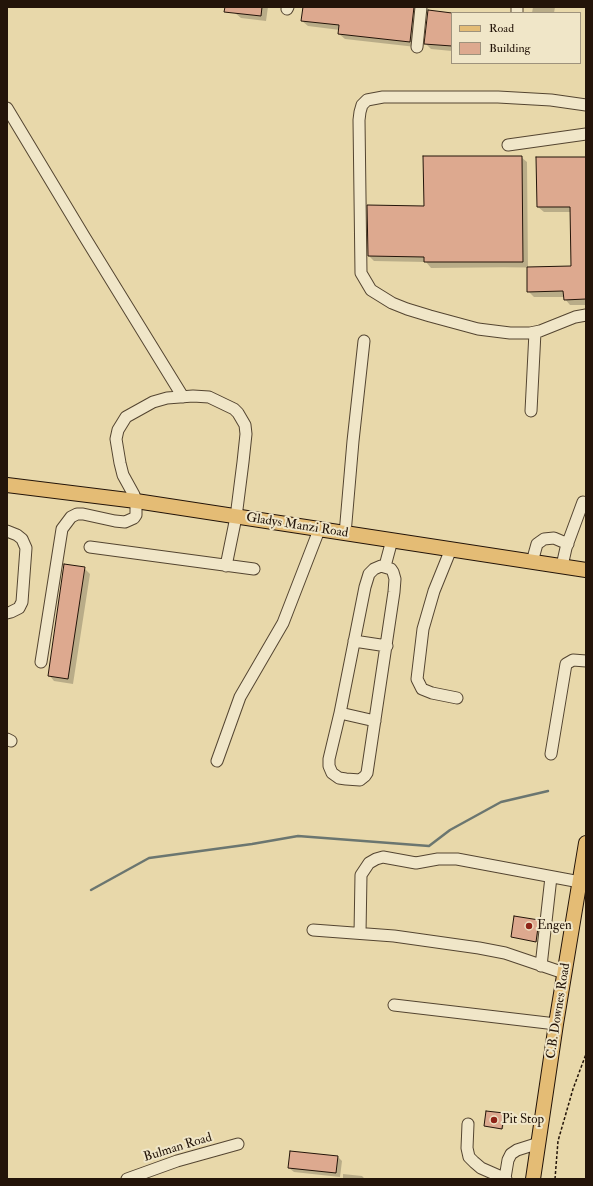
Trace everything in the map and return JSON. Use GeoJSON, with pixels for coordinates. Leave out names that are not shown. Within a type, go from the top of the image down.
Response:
{"type":"FeatureCollection","features":[{"type":"Feature","properties":{"kind":"main road","name":"Gladys Manzi Road"},"geometry":{"type":"LineString","coordinates":[[7,485],[136,502],[586,570]]}},
{"type":"Feature","properties":{"kind":"main road"},"geometry":{"type":"LineString","coordinates":[[566,567],[586,563]]}},
{"type":"Feature","properties":{"kind":"main road","name":"C.B. Downes Road"},"geometry":{"type":"LineString","coordinates":[[533,1179],[564,973],[586,843]]}},
{"type":"Feature","properties":{"kind":"lane"},"geometry":{"type":"LineString","coordinates":[[417,47],[421,7]]}},
{"type":"Feature","properties":{"kind":"lane"},"geometry":{"type":"LineString","coordinates":[[586,105],[551,100],[498,97],[382,97],[368,100],[362,104],[360,112],[361,272],[371,290],[379,296],[402,307],[453,323],[478,329],[510,333],[535,332],[575,317],[586,315]]}},
{"type":"Feature","properties":{"kind":"lane"},"geometry":{"type":"LineString","coordinates":[[7,108],[183,397]]}},
{"type":"Feature","properties":{"kind":"lane"},"geometry":{"type":"LineString","coordinates":[[508,145],[586,134]]}},
{"type":"Feature","properties":{"kind":"lane"},"geometry":{"type":"LineString","coordinates":[[531,411],[535,332]]}},
{"type":"Feature","properties":{"kind":"lane"},"geometry":{"type":"LineString","coordinates":[[345,534],[364,341]]}},
{"type":"Feature","properties":{"kind":"lane"},"geometry":{"type":"LineString","coordinates":[[41,662],[62,529],[71,516],[77,514],[125,522],[130,521],[136,515],[136,502],[123,474],[116,439],[118,430],[126,417],[148,404],[166,398],[209,397],[234,409],[245,425],[246,434],[236,517],[226,566]]}},
{"type":"Feature","properties":{"kind":"lane"},"geometry":{"type":"LineString","coordinates":[[566,567],[568,544],[583,502]]}},
{"type":"Feature","properties":{"kind":"lane"},"geometry":{"type":"LineString","coordinates":[[217,762],[240,697],[283,623],[319,530]]}},
{"type":"Feature","properties":{"kind":"lane"},"geometry":{"type":"LineString","coordinates":[[7,531],[22,539],[26,548],[22,602],[19,608],[7,613]]}},
{"type":"Feature","properties":{"kind":"lane"},"geometry":{"type":"LineString","coordinates":[[532,562],[537,544],[544,539],[554,538],[568,544]]}},
{"type":"Feature","properties":{"kind":"lane"},"geometry":{"type":"LineString","coordinates":[[385,566],[392,540]]}},
{"type":"Feature","properties":{"kind":"lane"},"geometry":{"type":"LineString","coordinates":[[90,546],[254,569]]}},
{"type":"Feature","properties":{"kind":"lane"},"geometry":{"type":"LineString","coordinates":[[451,549],[434,591],[422,629],[417,679],[422,689],[432,693],[457,698]]}},
{"type":"Feature","properties":{"kind":"lane"},"geometry":{"type":"LineString","coordinates":[[385,566],[393,571],[394,579],[386,646],[367,773],[360,780],[339,778],[332,773],[328,766],[365,587],[369,574],[378,567],[385,566]]}},
{"type":"Feature","properties":{"kind":"lane"},"geometry":{"type":"LineString","coordinates":[[354,640],[386,646]]}},
{"type":"Feature","properties":{"kind":"lane"},"geometry":{"type":"LineString","coordinates":[[551,754],[566,664],[573,660],[586,661]]}},
{"type":"Feature","properties":{"kind":"lane"},"geometry":{"type":"LineString","coordinates":[[340,713],[375,721]]}},
{"type":"Feature","properties":{"kind":"lane"},"geometry":{"type":"LineString","coordinates":[[360,933],[361,875],[369,863],[383,857],[416,864],[438,859],[457,859],[580,882]]}},
{"type":"Feature","properties":{"kind":"lane"},"geometry":{"type":"LineString","coordinates":[[541,966],[551,877]]}},
{"type":"Feature","properties":{"kind":"lane"},"geometry":{"type":"LineString","coordinates":[[313,930],[394,936],[505,953],[564,973]]}},
{"type":"Feature","properties":{"kind":"lane"},"geometry":{"type":"LineString","coordinates":[[394,1005],[556,1024]]}},
{"type":"Feature","properties":{"kind":"lane"},"geometry":{"type":"LineString","coordinates":[[468,1124],[467,1148],[469,1157],[481,1168],[505,1179],[508,1160],[512,1154],[516,1150],[538,1143]]}},
{"type":"Feature","properties":{"kind":"lane","name":"Bulman Road"},"geometry":{"type":"LineString","coordinates":[[127,1179],[177,1161],[238,1144]]}},
{"type":"Feature","properties":{"kind":"path"},"geometry":{"type":"LineString","coordinates":[[555,1179],[558,1141],[573,1089],[586,1054]]}},
{"type":"Feature","properties":{"kind":"building"},"geometry":{"type":"Polygon","coordinates":[[[225,7],[262,7],[261,16],[224,12],[225,7]]]}},
{"type":"Feature","properties":{"kind":"building"},"geometry":{"type":"Polygon","coordinates":[[[303,7],[414,7],[410,42],[338,34],[339,25],[301,21],[303,7]]]}},
{"type":"Feature","properties":{"kind":"building"},"geometry":{"type":"Polygon","coordinates":[[[428,10],[451,13],[451,46],[424,44],[428,10]]]}},
{"type":"Feature","properties":{"kind":"building"},"geometry":{"type":"Polygon","coordinates":[[[423,156],[522,156],[523,262],[424,262],[424,257],[368,256],[367,205],[424,206],[423,156]]]}},
{"type":"Feature","properties":{"kind":"building"},"geometry":{"type":"Polygon","coordinates":[[[536,157],[586,157],[586,299],[564,300],[563,291],[527,292],[527,267],[571,266],[570,207],[537,207],[536,157]]]}},
{"type":"Feature","properties":{"kind":"building"},"geometry":{"type":"Polygon","coordinates":[[[64,564],[85,567],[68,679],[48,676],[64,564]]]}},
{"type":"Feature","properties":{"kind":"building"},"geometry":{"type":"Polygon","coordinates":[[[514,916],[539,920],[536,942],[511,937],[514,916]]]}},
{"type":"Feature","properties":{"kind":"building","name":"Pit Stop"},"geometry":{"type":"Polygon","coordinates":[[[486,1111],[504,1113],[502,1129],[484,1126],[486,1111]]]}},
{"type":"Feature","properties":{"kind":"building"},"geometry":{"type":"Polygon","coordinates":[[[290,1151],[338,1156],[336,1173],[288,1168],[290,1151]]]}},
{"type":"Feature","properties":{"kind":"waterway"},"geometry":{"type":"LineString","coordinates":[[91,890],[149,858],[298,836],[429,846],[450,830],[501,802],[548,791]]}},
{"type":"Feature","properties":{"kind":"place","name":"Engen"},"geometry":{"type":"Point","coordinates":[529,926]}},
{"type":"Feature","properties":{"kind":"place","name":"Pit Stop"},"geometry":{"type":"Point","coordinates":[494,1120]}}]}
